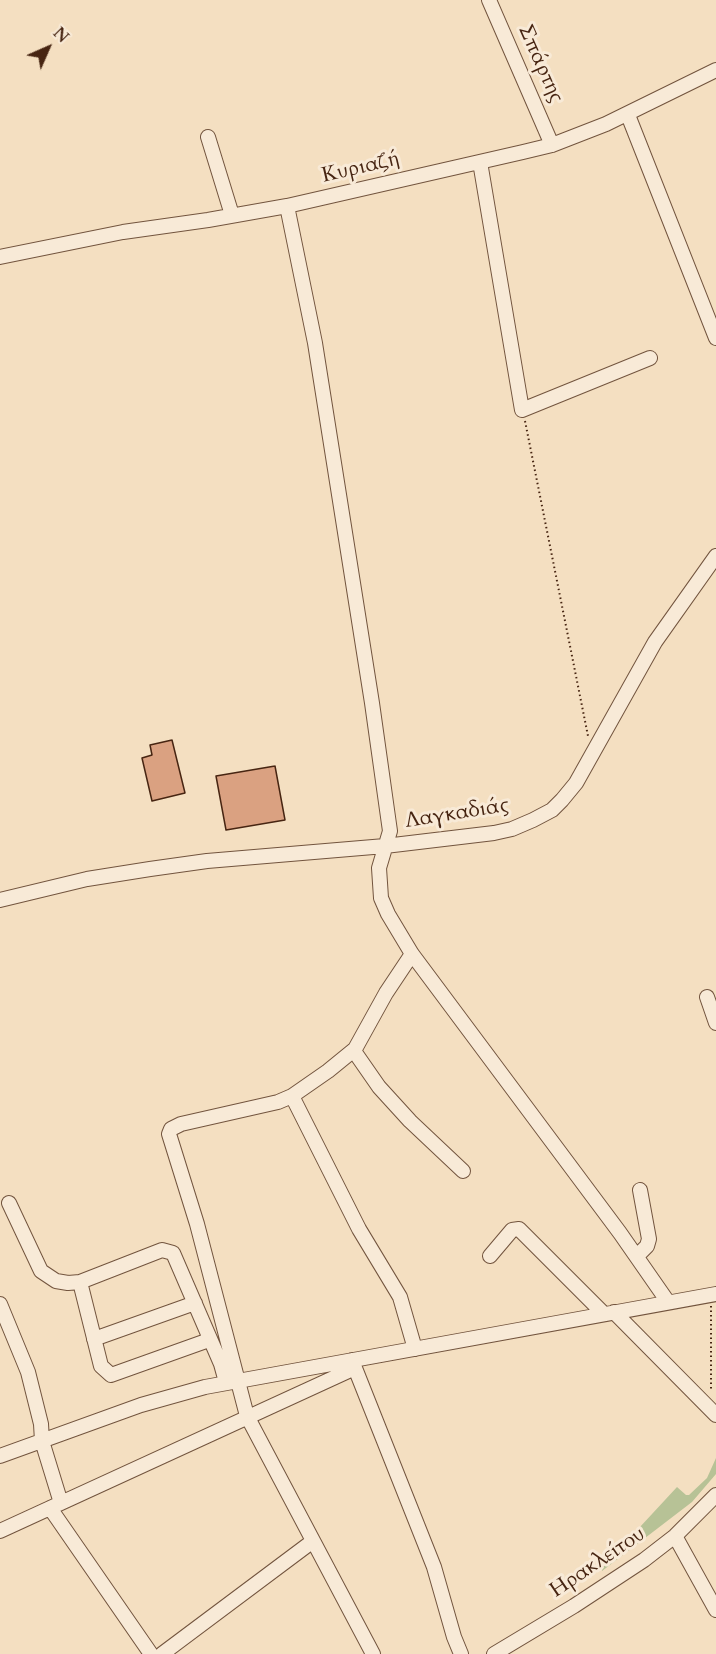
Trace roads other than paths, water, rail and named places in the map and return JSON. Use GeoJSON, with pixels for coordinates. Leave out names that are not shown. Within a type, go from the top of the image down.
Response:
{"type":"FeatureCollection","features":[{"type":"Feature","properties":{"kind":"street","name":"Σπάρτης"},"geometry":{"type":"LineString","coordinates":[[489,0],[552,145]]}},
{"type":"Feature","properties":{"kind":"street","name":"Κυριαζή"},"geometry":{"type":"LineString","coordinates":[[0,257],[123,232],[287,206],[552,145],[628,115],[716,70]]}},
{"type":"Feature","properties":{"kind":"street"},"geometry":{"type":"LineString","coordinates":[[628,115],[716,338]]}},
{"type":"Feature","properties":{"kind":"street"},"geometry":{"type":"LineString","coordinates":[[208,137],[232,215]]}},
{"type":"Feature","properties":{"kind":"street"},"geometry":{"type":"LineString","coordinates":[[480,162],[522,410],[650,358]]}},
{"type":"Feature","properties":{"kind":"street"},"geometry":{"type":"LineString","coordinates":[[287,206],[315,343],[390,831],[379,868],[381,898],[412,954],[637,1256],[668,1302]]}},
{"type":"Feature","properties":{"kind":"street","name":"Λαγκαδιάς"},"geometry":{"type":"LineString","coordinates":[[0,900],[87,879],[207,861],[385,846],[494,833],[512,829],[533,820],[552,810],[584,771],[655,642],[716,556]]}},
{"type":"Feature","properties":{"kind":"street"},"geometry":{"type":"LineString","coordinates":[[232,1381],[197,1224],[169,1134],[174,1126],[268,1105],[292,1096],[354,1051],[386,993],[412,954]]}},
{"type":"Feature","properties":{"kind":"street"},"geometry":{"type":"LineString","coordinates":[[707,997],[716,1023]]}},
{"type":"Feature","properties":{"kind":"street"},"geometry":{"type":"LineString","coordinates":[[354,1051],[379,1087],[463,1171]]}},
{"type":"Feature","properties":{"kind":"street"},"geometry":{"type":"LineString","coordinates":[[292,1096],[359,1229],[400,1297],[415,1349]]}},
{"type":"Feature","properties":{"kind":"street"},"geometry":{"type":"LineString","coordinates":[[637,1256],[647,1246],[649,1239],[640,1190]]}},
{"type":"Feature","properties":{"kind":"street"},"geometry":{"type":"LineString","coordinates":[[9,1203],[40,1270],[56,1281],[80,1282],[166,1250],[176,1257],[209,1340],[373,1654]]}},
{"type":"Feature","properties":{"kind":"street"},"geometry":{"type":"LineString","coordinates":[[490,1256],[512,1230],[519,1229],[714,1412]]}},
{"type":"Feature","properties":{"kind":"street"},"geometry":{"type":"LineString","coordinates":[[80,1282],[101,1366],[111,1375],[209,1340]]}},
{"type":"Feature","properties":{"kind":"street"},"geometry":{"type":"LineString","coordinates":[[0,1456],[160,1399],[232,1381],[353,1364],[415,1349],[713,1294]]}},
{"type":"Feature","properties":{"kind":"street"},"geometry":{"type":"LineString","coordinates":[[94,1339],[195,1303]]}},
{"type":"Feature","properties":{"kind":"street"},"geometry":{"type":"LineString","coordinates":[[0,1304],[28,1372],[41,1424],[42,1441],[56,1506],[150,1654]]}},
{"type":"Feature","properties":{"kind":"street"},"geometry":{"type":"LineString","coordinates":[[0,1531],[353,1364]]}},
{"type":"Feature","properties":{"kind":"street"},"geometry":{"type":"LineString","coordinates":[[353,1364],[434,1567],[461,1654]]}},
{"type":"Feature","properties":{"kind":"street","name":"Ηρακλείτου"},"geometry":{"type":"LineString","coordinates":[[494,1654],[615,1580],[675,1536],[716,1495]]}},
{"type":"Feature","properties":{"kind":"street"},"geometry":{"type":"LineString","coordinates":[[675,1536],[716,1610]]}},
{"type":"Feature","properties":{"kind":"street"},"geometry":{"type":"LineString","coordinates":[[162,1654],[313,1541]]}}]}
